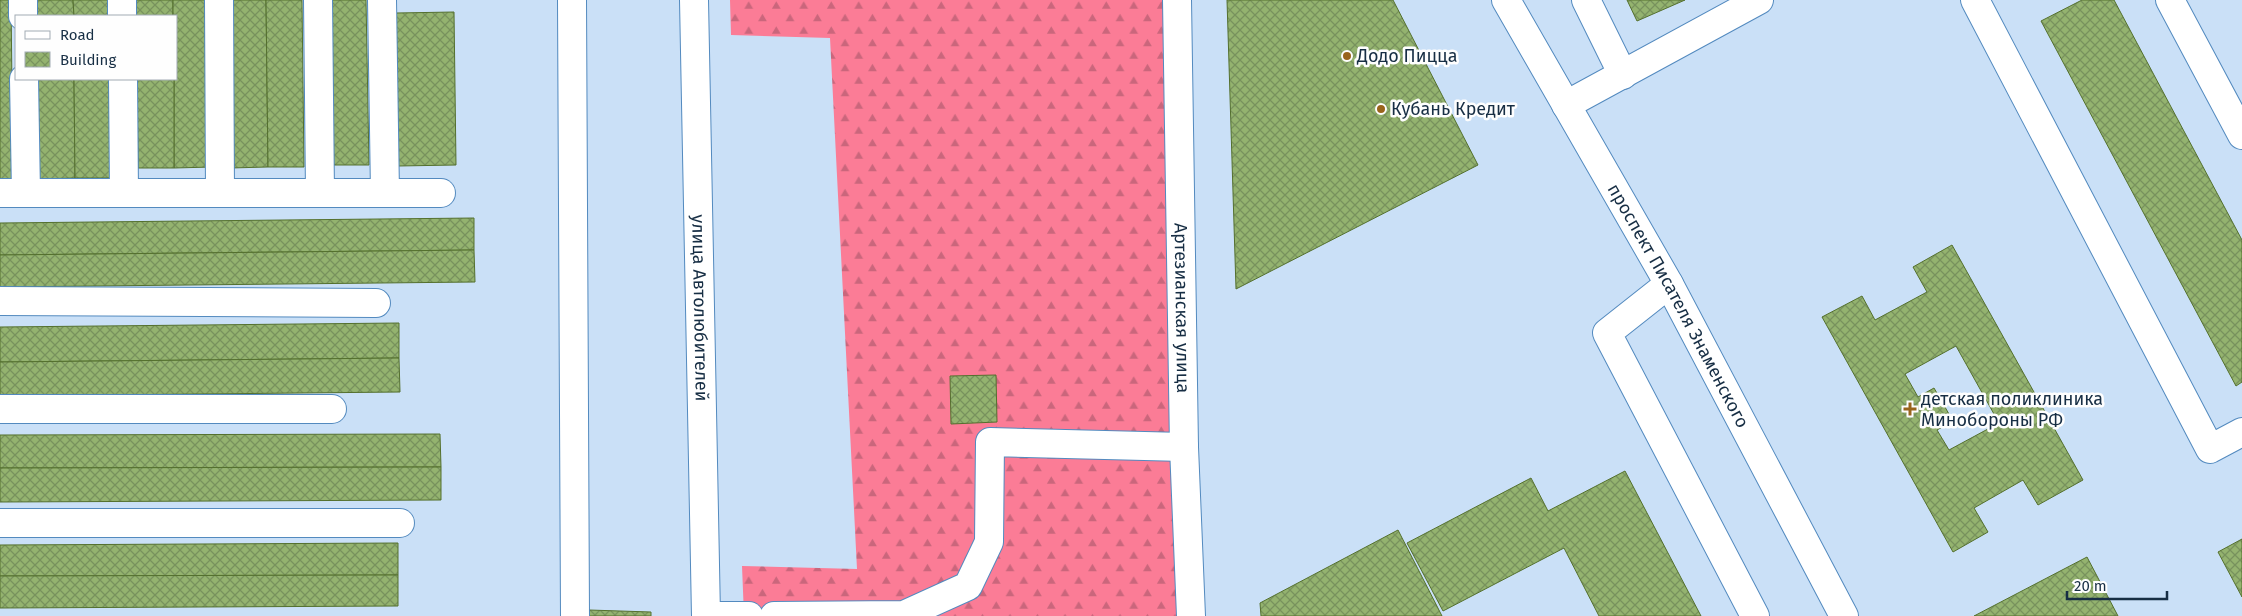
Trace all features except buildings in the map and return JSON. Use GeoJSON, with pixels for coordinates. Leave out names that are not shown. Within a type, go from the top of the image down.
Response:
{"type":"FeatureCollection","features":[{"type":"Feature","properties":{"kind":"street"},"geometry":{"type":"LineString","coordinates":[[23,0],[23,15]]}},
{"type":"Feature","properties":{"kind":"street"},"geometry":{"type":"LineString","coordinates":[[122,0],[122,15]]}},
{"type":"Feature","properties":{"kind":"street"},"geometry":{"type":"LineString","coordinates":[[219,0],[220,193]]}},
{"type":"Feature","properties":{"kind":"street"},"geometry":{"type":"LineString","coordinates":[[318,0],[320,193]]}},
{"type":"Feature","properties":{"kind":"street"},"geometry":{"type":"LineString","coordinates":[[382,0],[385,193]]}},
{"type":"Feature","properties":{"kind":"street"},"geometry":{"type":"LineString","coordinates":[[572,0],[575,616]]}},
{"type":"Feature","properties":{"kind":"street","name":"улица Автолюбителей"},"geometry":{"type":"LineString","coordinates":[[694,0],[706,616]]}},
{"type":"Feature","properties":{"kind":"street","name":"Артезианская улица"},"geometry":{"type":"LineString","coordinates":[[1177,0],[1184,447],[1191,616]]}},
{"type":"Feature","properties":{"kind":"street","name":"проспект Писателя Знаменского"},"geometry":{"type":"LineString","coordinates":[[1506,0],[1669,284],[1844,616]]}},
{"type":"Feature","properties":{"kind":"street"},"geometry":{"type":"LineString","coordinates":[[1586,0],[1624,75]]}},
{"type":"Feature","properties":{"kind":"street"},"geometry":{"type":"LineString","coordinates":[[1566,105],[1759,0]]}},
{"type":"Feature","properties":{"kind":"street"},"geometry":{"type":"LineString","coordinates":[[1975,0],[2210,449],[2242,432]]}},
{"type":"Feature","properties":{"kind":"street"},"geometry":{"type":"LineString","coordinates":[[2170,0],[2242,135]]}},
{"type":"Feature","properties":{"kind":"street"},"geometry":{"type":"LineString","coordinates":[[24,80],[13,193],[441,193]]}},
{"type":"Feature","properties":{"kind":"street"},"geometry":{"type":"LineString","coordinates":[[123,80],[124,193]]}},
{"type":"Feature","properties":{"kind":"street"},"geometry":{"type":"LineString","coordinates":[[1669,284],[1607,333],[1755,616]]}},
{"type":"Feature","properties":{"kind":"street"},"geometry":{"type":"LineString","coordinates":[[0,301],[376,303]]}},
{"type":"Feature","properties":{"kind":"street"},"geometry":{"type":"LineString","coordinates":[[0,409],[332,408]]}},
{"type":"Feature","properties":{"kind":"street"},"geometry":{"type":"LineString","coordinates":[[774,616],[904,615],[968,586],[989,542],[990,442],[1184,447]]}},
{"type":"Feature","properties":{"kind":"street"},"geometry":{"type":"LineString","coordinates":[[0,523],[400,523]]}},
{"type":"Feature","properties":{"kind":"street"},"geometry":{"type":"LineString","coordinates":[[706,616],[749,616]]}},
{"type":"Feature","properties":{"kind":"green space"},"geometry":{"type":"Polygon","coordinates":[[[730,0],[1173,0],[1179,616],[744,616],[742,566],[857,569],[830,38],[731,35],[730,0]]]}},
{"type":"Feature","properties":{"kind":"place","name":"Додо Пицца"},"geometry":{"type":"Point","coordinates":[1347,56]}},
{"type":"Feature","properties":{"kind":"place","name":"Кубань Кредит"},"geometry":{"type":"Point","coordinates":[1381,109]}},
{"type":"Feature","properties":{"kind":"place","name":"детская поликлиника Минобороны РФ"},"geometry":{"type":"Point","coordinates":[1910,409]}}]}
